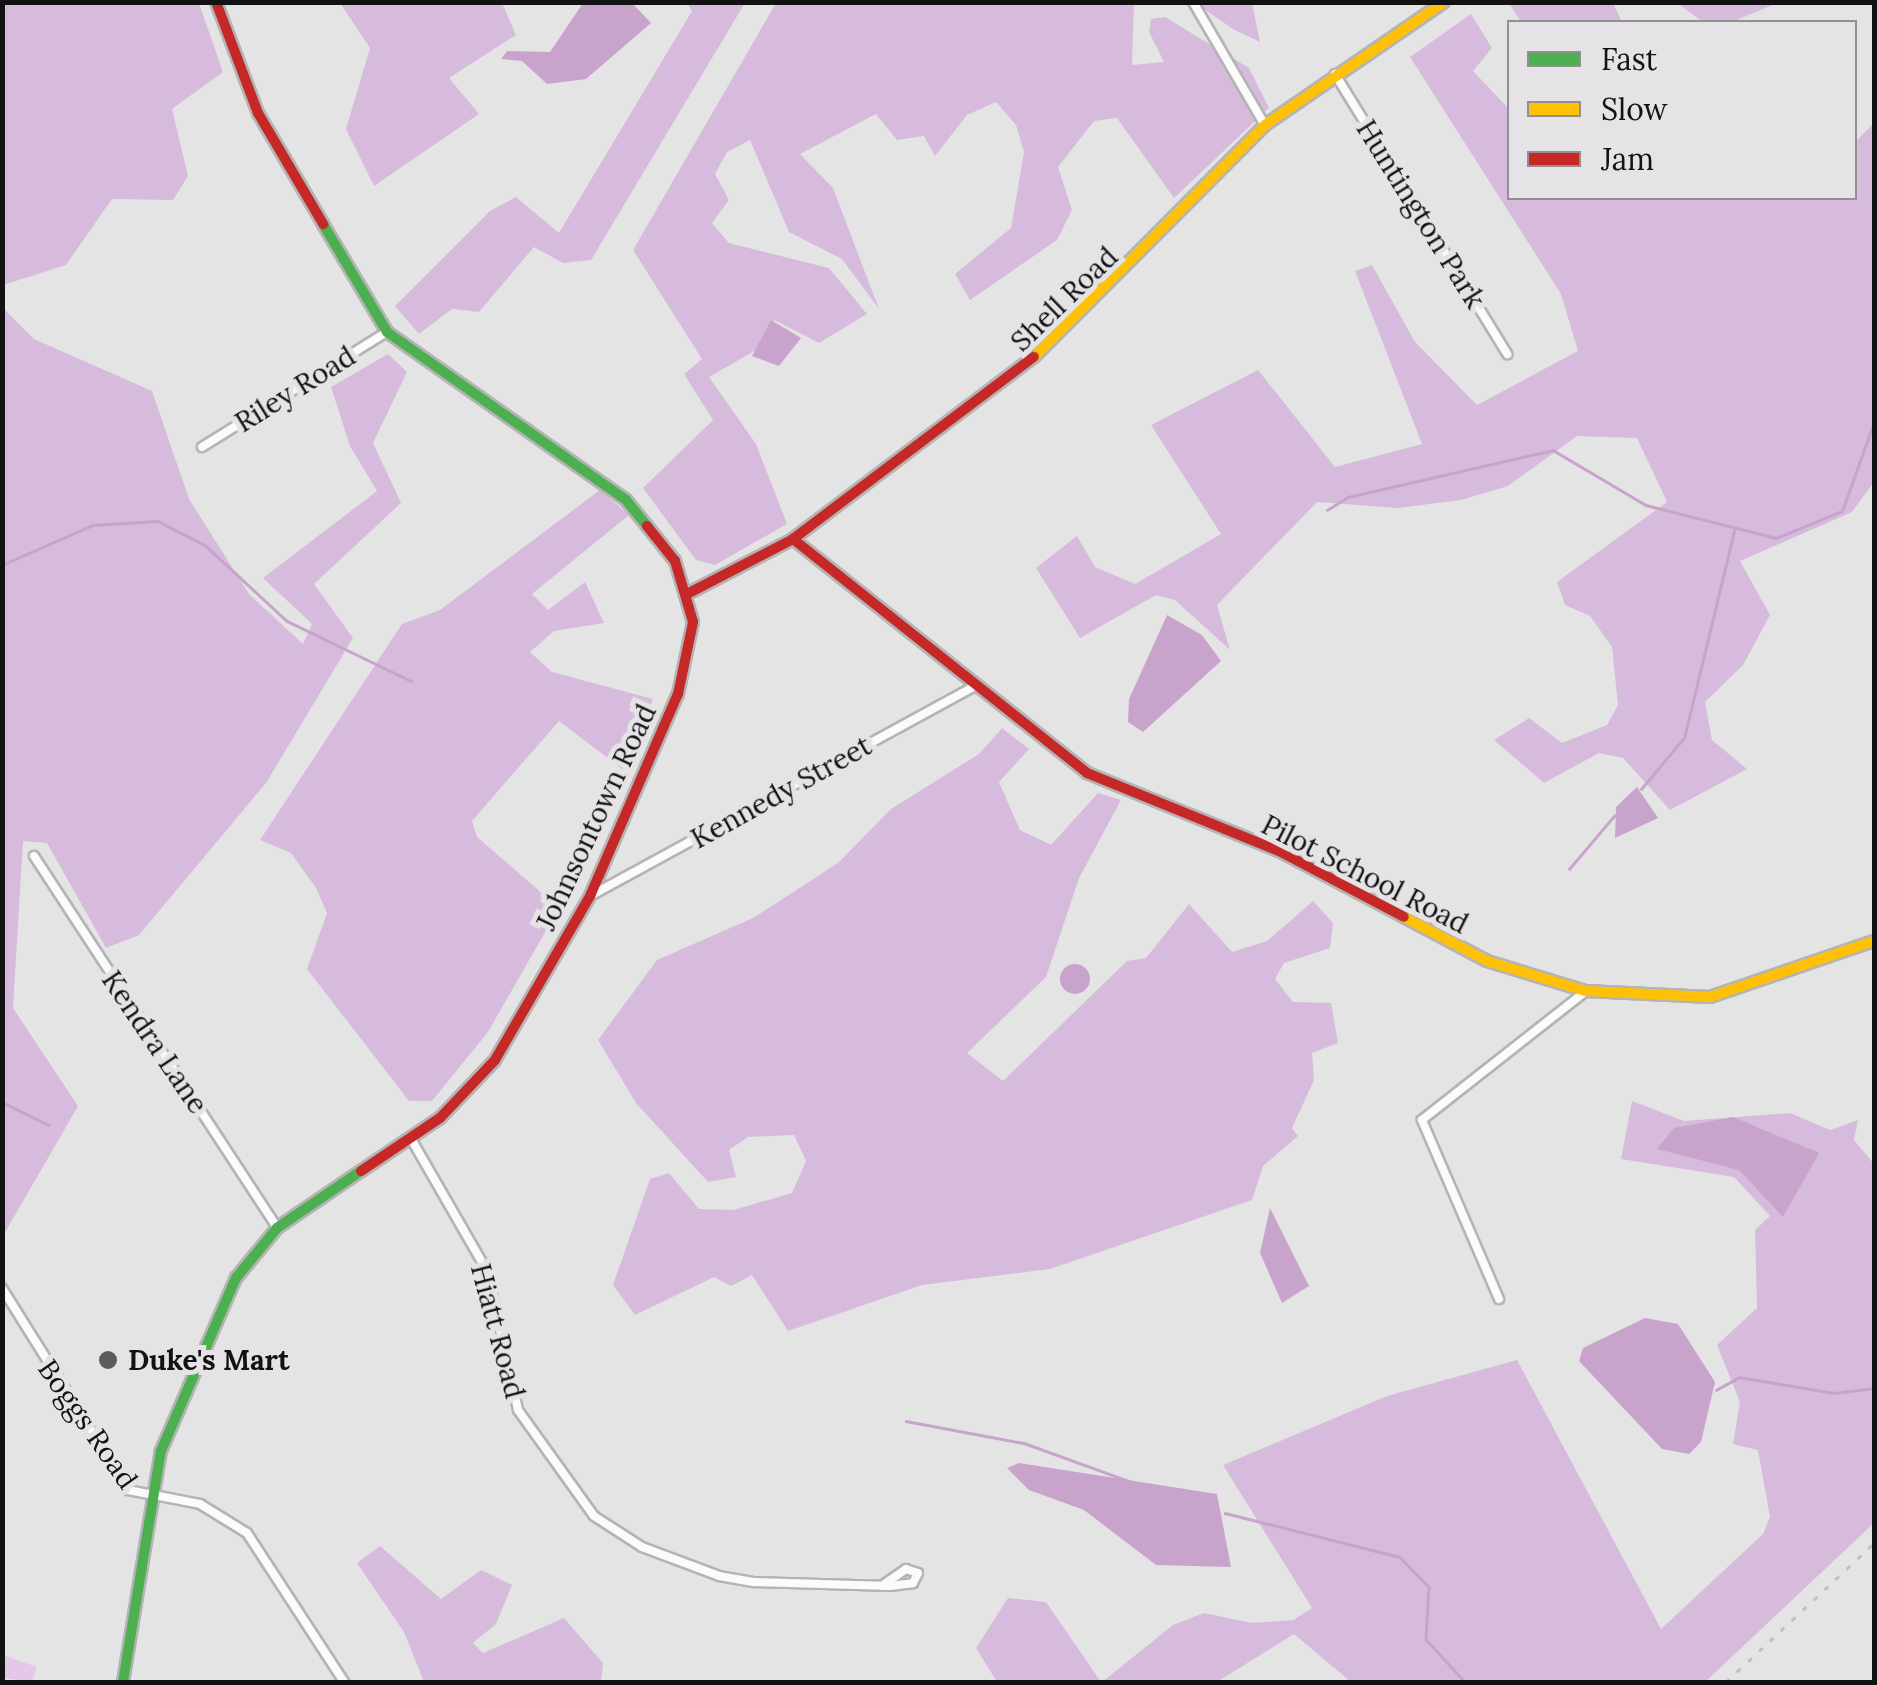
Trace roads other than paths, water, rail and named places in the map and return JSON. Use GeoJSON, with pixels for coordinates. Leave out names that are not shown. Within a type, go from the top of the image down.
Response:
{"type":"FeatureCollection","features":[{"type":"Feature","properties":{"kind":"street"},"geometry":{"type":"LineString","coordinates":[[216,2],[258,113],[387,332],[626,500],[689,593]]}},
{"type":"Feature","properties":{"kind":"street"},"geometry":{"type":"LineString","coordinates":[[1193,2],[1265,124]]}},
{"type":"Feature","properties":{"kind":"street","name":"Shell Road"},"geometry":{"type":"LineString","coordinates":[[689,593],[793,538],[1005,386],[1265,124],[1444,2]]}},
{"type":"Feature","properties":{"kind":"street","name":"Huntington Park"},"geometry":{"type":"LineString","coordinates":[[1335,74],[1507,354]]}},
{"type":"Feature","properties":{"kind":"street","name":"Riley Road"},"geometry":{"type":"LineString","coordinates":[[202,447],[387,332]]}},
{"type":"Feature","properties":{"kind":"street","name":"Pilot School Road"},"geometry":{"type":"LineString","coordinates":[[793,538],[972,688],[1087,773],[1279,851],[1487,961],[1586,991],[1710,998],[1874,941]]}},
{"type":"Feature","properties":{"kind":"street","name":"Johnsontown Road"},"geometry":{"type":"LineString","coordinates":[[123,1682],[161,1451],[208,1334],[277,1228],[456,1105],[495,1060],[590,896],[690,656],[689,593]]}},
{"type":"Feature","properties":{"kind":"street","name":"Kennedy Street"},"geometry":{"type":"LineString","coordinates":[[590,896],[972,688]]}},
{"type":"Feature","properties":{"kind":"street","name":"Kendra Lane"},"geometry":{"type":"LineString","coordinates":[[34,856],[277,1228]]}},
{"type":"Feature","properties":{"kind":"street"},"geometry":{"type":"LineString","coordinates":[[1499,1299],[1422,1120],[1586,991]]}},
{"type":"Feature","properties":{"kind":"street","name":"Hiatt Road"},"geometry":{"type":"LineString","coordinates":[[410,1137],[487,1270],[518,1410],[594,1516],[719,1576],[882,1586]]}},
{"type":"Feature","properties":{"kind":"street","name":"Boggs Road"},"geometry":{"type":"LineString","coordinates":[[2,1288],[128,1490],[153,1496]]}},
{"type":"Feature","properties":{"kind":"street"},"geometry":{"type":"LineString","coordinates":[[153,1496],[200,1504],[247,1533],[344,1682]]}},
{"type":"Feature","properties":{"kind":"waterway"},"geometry":{"type":"LineString","coordinates":[[1327,510],[1348,497],[1553,450],[1646,505],[1776,538],[1842,511],[1874,422]]}},
{"type":"Feature","properties":{"kind":"waterway"},"geometry":{"type":"LineString","coordinates":[[2,565],[93,525],[158,521],[205,545],[287,621],[411,681]]}},
{"type":"Feature","properties":{"kind":"waterway"},"geometry":{"type":"LineString","coordinates":[[1641,789],[1684,738],[1734,531]]}},
{"type":"Feature","properties":{"kind":"waterway"},"geometry":{"type":"LineString","coordinates":[[1569,869],[1614,816]]}},
{"type":"Feature","properties":{"kind":"waterway"},"geometry":{"type":"LineString","coordinates":[[2,1102],[49,1125]]}},
{"type":"Feature","properties":{"kind":"waterway"},"geometry":{"type":"LineString","coordinates":[[1716,1390],[1739,1377],[1834,1393],[1874,1388]]}},
{"type":"Feature","properties":{"kind":"waterway"},"geometry":{"type":"LineString","coordinates":[[906,1421],[1024,1443],[1148,1488]]}},
{"type":"Feature","properties":{"kind":"waterway"},"geometry":{"type":"LineString","coordinates":[[1225,1513],[1400,1557],[1429,1587],[1426,1639],[1465,1682]]}},
{"type":"Feature","properties":{"kind":"railway"},"geometry":{"type":"LineString","coordinates":[[1726,1682],[1874,1543]]}},
{"type":"Feature","properties":{"kind":"place","name":"Duke's Mart"},"geometry":{"type":"Point","coordinates":[108,1360]}}]}
